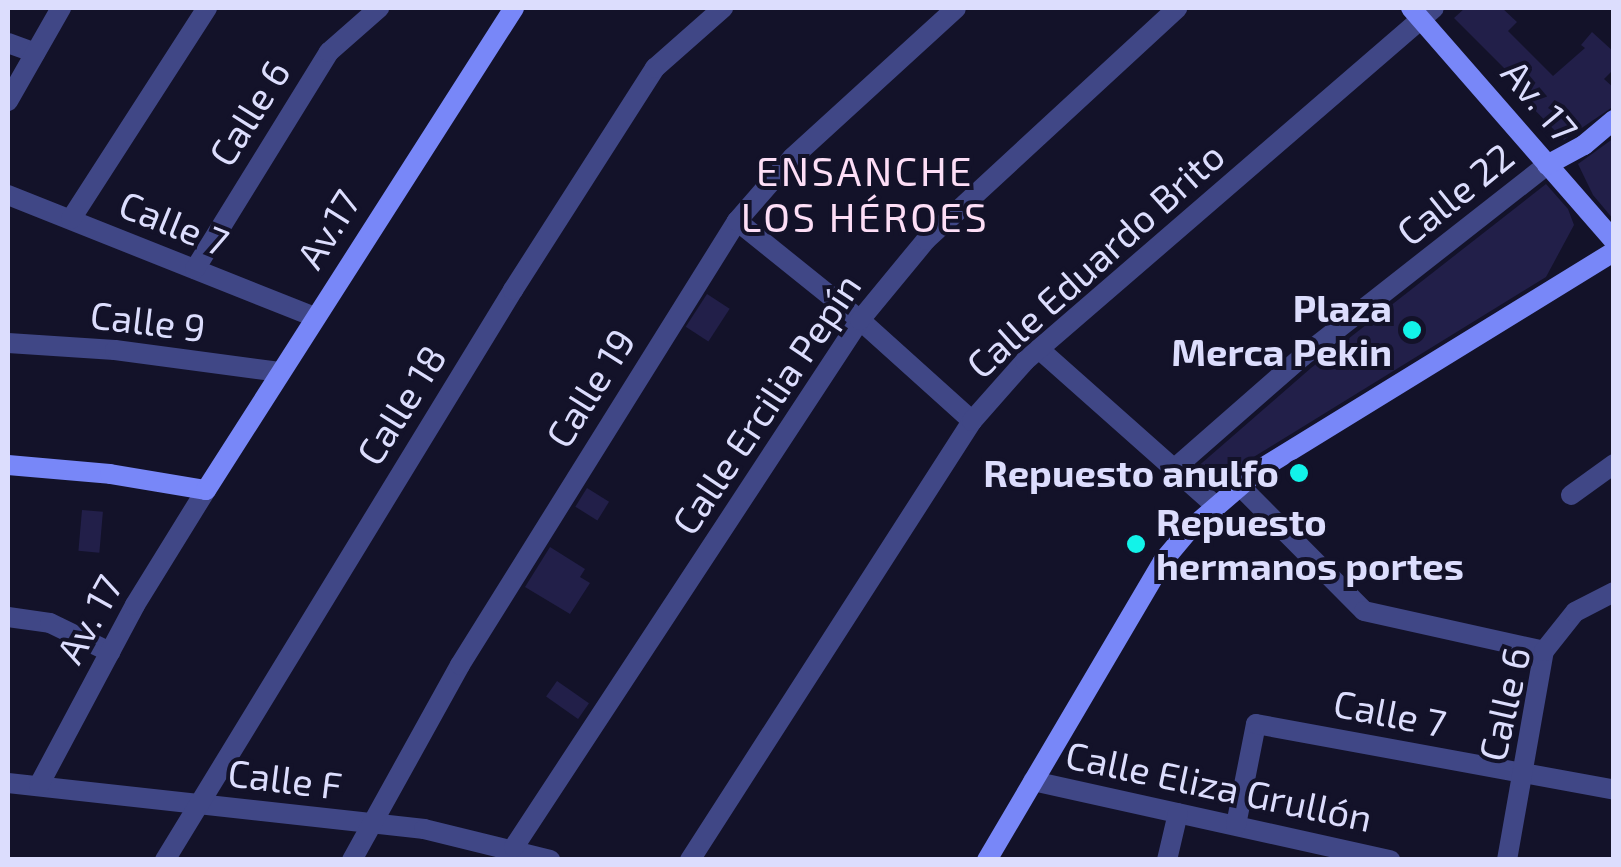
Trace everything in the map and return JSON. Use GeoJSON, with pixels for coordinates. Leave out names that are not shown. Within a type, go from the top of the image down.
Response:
{"type":"FeatureCollection","features":[{"type":"Feature","properties":{"kind":"main road","name":"Av.17"},"geometry":{"type":"LineString","coordinates":[[206,490],[506,11]]}},
{"type":"Feature","properties":{"kind":"main road","name":"Av. 17"},"geometry":{"type":"LineString","coordinates":[[1423,11],[1614,241]]}},
{"type":"Feature","properties":{"kind":"main road"},"geometry":{"type":"LineString","coordinates":[[1548,164],[1584,145],[1614,120]]}},
{"type":"Feature","properties":{"kind":"main road"},"geometry":{"type":"LineString","coordinates":[[988,860],[1162,561],[1215,505],[1239,485],[1614,252]]}},
{"type":"Feature","properties":{"kind":"main road"},"geometry":{"type":"LineString","coordinates":[[8,465],[110,474],[206,490]]}},
{"type":"Feature","properties":{"kind":"street"},"geometry":{"type":"LineString","coordinates":[[8,101],[61,8]]}},
{"type":"Feature","properties":{"kind":"street"},"geometry":{"type":"LineString","coordinates":[[72,219],[207,8]]}},
{"type":"Feature","properties":{"kind":"street","name":"Calle 6"},"geometry":{"type":"LineString","coordinates":[[195,269],[329,52],[379,8]]}},
{"type":"Feature","properties":{"kind":"street","name":"Calle 18"},"geometry":{"type":"LineString","coordinates":[[166,860],[512,290],[656,68],[722,8]]}},
{"type":"Feature","properties":{"kind":"street","name":"Calle 19"},"geometry":{"type":"LineString","coordinates":[[352,860],[368,824],[471,648],[737,221],[792,158],[956,8]]}},
{"type":"Feature","properties":{"kind":"street","name":"Calle Ercilia Pepín"},"geometry":{"type":"LineString","coordinates":[[514,847],[860,320],[926,240],[1177,8]]}},
{"type":"Feature","properties":{"kind":"street","name":"Calle Eduardo Brito"},"geometry":{"type":"LineString","coordinates":[[690,860],[972,420],[1039,350],[1423,11]]}},
{"type":"Feature","properties":{"kind":"street"},"geometry":{"type":"LineString","coordinates":[[8,43],[36,53]]}},
{"type":"Feature","properties":{"kind":"street","name":"Calle 22"},"geometry":{"type":"LineString","coordinates":[[1175,468],[1302,356],[1548,164]]}},
{"type":"Feature","properties":{"kind":"street","name":"Calle 7"},"geometry":{"type":"LineString","coordinates":[[8,195],[315,317]]}},
{"type":"Feature","properties":{"kind":"street"},"geometry":{"type":"LineString","coordinates":[[737,221],[860,320],[972,420]]}},
{"type":"Feature","properties":{"kind":"street","name":"Calle 9"},"geometry":{"type":"LineString","coordinates":[[8,343],[115,350],[280,372]]}},
{"type":"Feature","properties":{"kind":"street"},"geometry":{"type":"LineString","coordinates":[[1039,350],[1215,505]]}},
{"type":"Feature","properties":{"kind":"street"},"geometry":{"type":"LineString","coordinates":[[1571,495],[1614,464]]}},
{"type":"Feature","properties":{"kind":"street"},"geometry":{"type":"LineString","coordinates":[[1239,485],[1364,611],[1544,652]]}},
{"type":"Feature","properties":{"kind":"street","name":"Av. 17"},"geometry":{"type":"LineString","coordinates":[[39,785],[110,652],[206,490]]}},
{"type":"Feature","properties":{"kind":"street","name":"Calle 6"},"geometry":{"type":"LineString","coordinates":[[1507,860],[1544,652],[1575,612],[1614,592]]}},
{"type":"Feature","properties":{"kind":"street"},"geometry":{"type":"LineString","coordinates":[[8,617],[50,624],[110,652]]}},
{"type":"Feature","properties":{"kind":"street","name":"Calle 7"},"geometry":{"type":"LineString","coordinates":[[1236,825],[1256,724],[1614,790]]}},
{"type":"Feature","properties":{"kind":"street","name":"Calle Eliza Grullón"},"geometry":{"type":"LineString","coordinates":[[1033,781],[1390,860]]}},
{"type":"Feature","properties":{"kind":"street","name":"Calle F"},"geometry":{"type":"LineString","coordinates":[[8,783],[424,829],[514,847],[550,860]]}},
{"type":"Feature","properties":{"kind":"street"},"geometry":{"type":"LineString","coordinates":[[1167,860],[1178,813]]}},
{"type":"Feature","properties":{"kind":"building"},"geometry":{"type":"Polygon","coordinates":[[[1465,8],[1502,8],[1517,22],[1508,31],[1553,76],[1585,48],[1581,45],[1592,32],[1614,52],[1614,69],[1604,79],[1614,88],[1614,106],[1564,140],[1526,101],[1532,96],[1454,18],[1465,8]]]}},
{"type":"Feature","properties":{"kind":"building"},"geometry":{"type":"Polygon","coordinates":[[[1614,138],[1614,220],[1593,195],[1578,164],[1614,138]]]}},
{"type":"Feature","properties":{"kind":"building","name":"Plaza Merca Pekin"},"geometry":{"type":"Polygon","coordinates":[[[1546,184],[1568,209],[1574,225],[1546,277],[1252,458],[1226,480],[1211,483],[1195,469],[1311,368],[1546,184]]]}},
{"type":"Feature","properties":{"kind":"building"},"geometry":{"type":"Polygon","coordinates":[[[707,294],[730,309],[708,341],[686,327],[707,294]]]}},
{"type":"Feature","properties":{"kind":"building"},"geometry":{"type":"Polygon","coordinates":[[[587,488],[609,502],[597,520],[575,507],[587,488]]]}},
{"type":"Feature","properties":{"kind":"building"},"geometry":{"type":"Polygon","coordinates":[[[82,510],[103,512],[99,553],[78,551],[82,510]]]}},
{"type":"Feature","properties":{"kind":"building"},"geometry":{"type":"Polygon","coordinates":[[[550,547],[585,569],[580,577],[590,583],[570,614],[525,587],[550,547]]]}},
{"type":"Feature","properties":{"kind":"building"},"geometry":{"type":"Polygon","coordinates":[[[557,681],[589,703],[578,719],[546,697],[557,681]]]}},
{"type":"Feature","properties":{"kind":"place","name":"Plaza Merca Pekin"},"geometry":{"type":"Point","coordinates":[1412,330]}},
{"type":"Feature","properties":{"kind":"place","name":"Repuesto anulfo"},"geometry":{"type":"Point","coordinates":[1299,473]}},
{"type":"Feature","properties":{"kind":"place","name":"Repuesto hermanos portes"},"geometry":{"type":"Point","coordinates":[1136,544]}},
{"type":"Feature","properties":{"kind":"district","name":"ENSANCHE LOS HÉROES"},"geometry":{"type":"Point","coordinates":[865,193]}}]}
